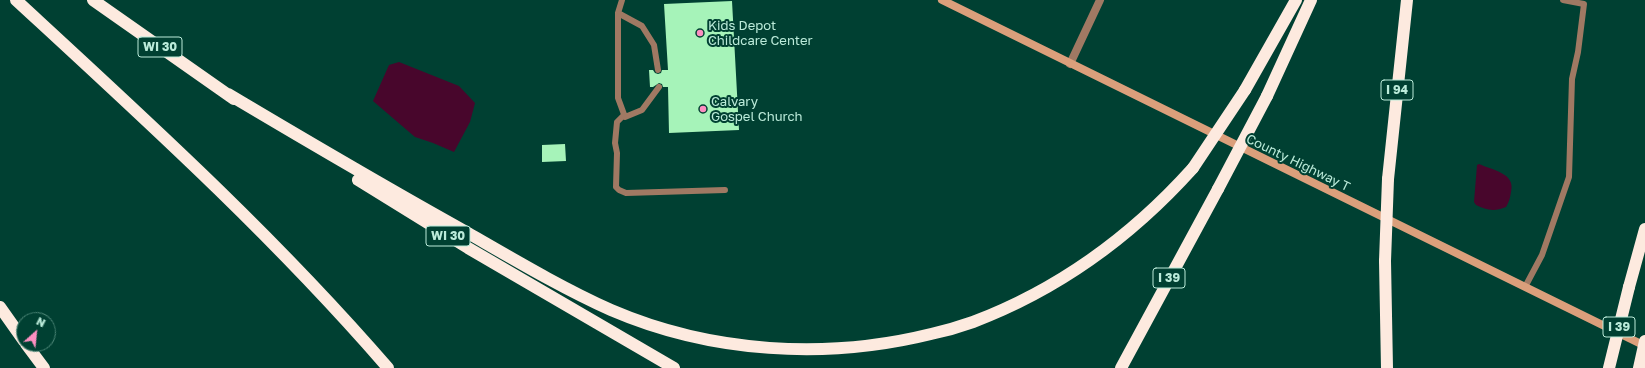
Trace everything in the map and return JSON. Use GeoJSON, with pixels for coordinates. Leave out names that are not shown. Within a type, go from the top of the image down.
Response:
{"type":"FeatureCollection","features":[{"type":"Feature","properties":{"kind":"highway"},"geometry":{"type":"LineString","coordinates":[[16,0],[249,220],[315,288],[388,368]]}},
{"type":"Feature","properties":{"kind":"highway","name":"WI 30"},"geometry":{"type":"LineString","coordinates":[[92,0],[228,94],[357,179],[468,248],[674,368]]}},
{"type":"Feature","properties":{"kind":"highway"},"geometry":{"type":"LineString","coordinates":[[228,94],[360,172],[576,293],[612,310],[656,326],[692,336],[753,347],[788,350],[865,346],[906,340],[970,324],[1041,291],[1080,268],[1117,241],[1171,193],[1193,168],[1245,90],[1296,0]]}},
{"type":"Feature","properties":{"kind":"highway","name":"I 39"},"geometry":{"type":"LineString","coordinates":[[1121,368],[1267,96],[1311,0]]}},
{"type":"Feature","properties":{"kind":"highway","name":"I 94"},"geometry":{"type":"LineString","coordinates":[[1387,368],[1385,261],[1388,179],[1407,0]]}},
{"type":"Feature","properties":{"kind":"highway","name":"I 39"},"geometry":{"type":"LineString","coordinates":[[1609,368],[1645,229]]}},
{"type":"Feature","properties":{"kind":"highway"},"geometry":{"type":"LineString","coordinates":[[0,307],[16,329]]}},
{"type":"Feature","properties":{"kind":"highway"},"geometry":{"type":"LineString","coordinates":[[1639,368],[1645,341]]}},
{"type":"Feature","properties":{"kind":"highway"},"geometry":{"type":"LineString","coordinates":[[32,352],[44,368]]}},
{"type":"Feature","properties":{"kind":"main road","name":"County Highway T"},"geometry":{"type":"LineString","coordinates":[[942,0],[1645,346]]}},
{"type":"Feature","properties":{"kind":"street"},"geometry":{"type":"LineString","coordinates":[[1070,64],[1100,0]]}},
{"type":"Feature","properties":{"kind":"lane"},"geometry":{"type":"LineString","coordinates":[[622,0],[618,13],[618,98],[624,115]]}},
{"type":"Feature","properties":{"kind":"lane"},"geometry":{"type":"LineString","coordinates":[[1525,287],[1542,255],[1570,177],[1572,79],[1578,52],[1585,2],[1563,0]]}},
{"type":"Feature","properties":{"kind":"lane"},"geometry":{"type":"LineString","coordinates":[[618,13],[642,26],[654,45],[658,70]]}},
{"type":"Feature","properties":{"kind":"lane"},"geometry":{"type":"LineString","coordinates":[[624,115],[625,117],[642,110],[659,87]]}},
{"type":"Feature","properties":{"kind":"lane"},"geometry":{"type":"LineString","coordinates":[[624,115],[617,122],[616,129],[616,187],[618,190],[626,193],[725,190]]}},
{"type":"Feature","properties":{"kind":"shaded area"},"geometry":{"type":"Polygon","coordinates":[[[399,62],[459,86],[475,103],[470,122],[454,152],[415,137],[373,101],[389,65],[399,62]]]}},
{"type":"Feature","properties":{"kind":"shaded area"},"geometry":{"type":"Polygon","coordinates":[[[1479,164],[1502,173],[1510,180],[1512,186],[1506,207],[1498,210],[1490,210],[1476,205],[1474,202],[1477,165],[1479,164]]]}},
{"type":"Feature","properties":{"kind":"building"},"geometry":{"type":"Polygon","coordinates":[[[732,1],[739,130],[669,133],[668,87],[663,87],[662,84],[659,83],[653,87],[650,87],[649,70],[653,70],[658,74],[661,73],[662,70],[668,70],[664,4],[732,1]]]}},
{"type":"Feature","properties":{"kind":"building"},"geometry":{"type":"Polygon","coordinates":[[[565,144],[566,161],[542,162],[542,145],[565,144]]]}},
{"type":"Feature","properties":{"kind":"place","name":"Kids Depot Childcare Center"},"geometry":{"type":"Point","coordinates":[700,33]}},
{"type":"Feature","properties":{"kind":"place","name":"Calvary Gospel Church"},"geometry":{"type":"Point","coordinates":[703,109]}}]}
